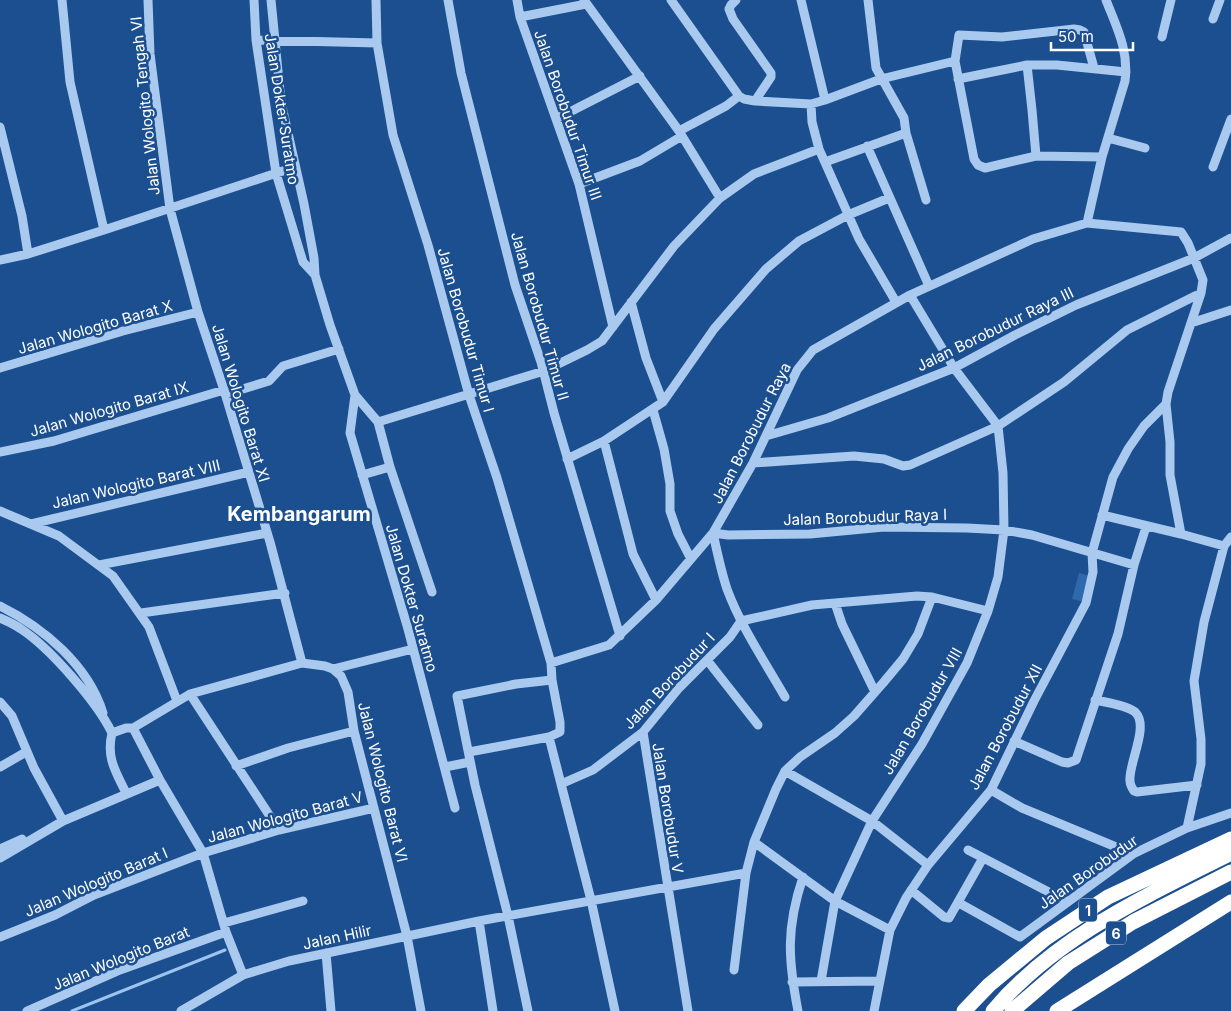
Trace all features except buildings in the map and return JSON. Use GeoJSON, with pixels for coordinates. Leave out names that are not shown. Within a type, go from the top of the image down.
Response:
{"type":"FeatureCollection","features":[{"type":"Feature","properties":{"kind":"highway","name":"1"},"geometry":{"type":"LineString","coordinates":[[964,1011],[989,985],[1046,938],[1108,897],[1231,839]]}},
{"type":"Feature","properties":{"kind":"highway","name":"6"},"geometry":{"type":"LineString","coordinates":[[992,1011],[1005,996],[1058,949],[1128,906],[1231,853]]}},
{"type":"Feature","properties":{"kind":"highway","name":"6"},"geometry":{"type":"LineString","coordinates":[[1012,1011],[1068,963],[1133,922],[1231,872]]}},
{"type":"Feature","properties":{"kind":"highway"},"geometry":{"type":"LineString","coordinates":[[1057,1011],[1231,902]]}},
{"type":"Feature","properties":{"kind":"street"},"geometry":{"type":"LineString","coordinates":[[62,0],[70,82],[104,230]]}},
{"type":"Feature","properties":{"kind":"street","name":"Jalan Wologito Tengah VI"},"geometry":{"type":"LineString","coordinates":[[148,0],[150,54],[170,209]]}},
{"type":"Feature","properties":{"kind":"street","name":"Jalan Dokter Suratmo"},"geometry":{"type":"LineString","coordinates":[[254,0],[256,40],[276,173],[303,262],[315,275]]}},
{"type":"Feature","properties":{"kind":"street","name":"Jalan Dokter Suratmo"},"geometry":{"type":"LineString","coordinates":[[271,0],[281,102],[314,258],[315,275],[356,395],[378,422],[390,467],[432,592]]}},
{"type":"Feature","properties":{"kind":"street","name":"Jalan Borobudur Timur I"},"geometry":{"type":"LineString","coordinates":[[376,0],[377,43],[393,135],[428,245],[469,395],[497,478],[551,663],[552,680],[561,727],[560,732],[549,737]]}},
{"type":"Feature","properties":{"kind":"street","name":"Jalan Borobudur Timur II"},"geometry":{"type":"LineString","coordinates":[[448,0],[461,73],[515,285],[544,371],[567,459],[620,636]]}},
{"type":"Feature","properties":{"kind":"street","name":"Jalan Borobudur Timur III"},"geometry":{"type":"LineString","coordinates":[[517,0],[520,17],[579,184],[613,327]]}},
{"type":"Feature","properties":{"kind":"street"},"geometry":{"type":"LineString","coordinates":[[671,0],[739,96],[744,99],[812,104],[881,79],[955,61]]}},
{"type":"Feature","properties":{"kind":"street"},"geometry":{"type":"LineString","coordinates":[[736,0],[729,7],[733,19],[771,73],[771,77],[755,101]]}},
{"type":"Feature","properties":{"kind":"street"},"geometry":{"type":"LineString","coordinates":[[801,0],[825,100]]}},
{"type":"Feature","properties":{"kind":"street"},"geometry":{"type":"LineString","coordinates":[[868,0],[873,58],[881,79],[901,110],[926,200]]}},
{"type":"Feature","properties":{"kind":"street"},"geometry":{"type":"LineString","coordinates":[[1087,223],[1102,157],[1126,72],[1125,49],[1106,0]]}},
{"type":"Feature","properties":{"kind":"street"},"geometry":{"type":"LineString","coordinates":[[1162,37],[1171,0]]}},
{"type":"Feature","properties":{"kind":"street"},"geometry":{"type":"LineString","coordinates":[[1213,19],[1220,0]]}},
{"type":"Feature","properties":{"kind":"street"},"geometry":{"type":"LineString","coordinates":[[520,17],[585,2],[680,134],[720,198]]}},
{"type":"Feature","properties":{"kind":"street"},"geometry":{"type":"LineString","coordinates":[[1094,68],[1084,32],[1074,29],[1002,37],[959,35],[955,61],[974,159],[978,165],[985,168],[1036,156],[1102,157]]}},
{"type":"Feature","properties":{"kind":"street"},"geometry":{"type":"LineString","coordinates":[[256,40],[377,43]]}},
{"type":"Feature","properties":{"kind":"street"},"geometry":{"type":"LineString","coordinates":[[958,79],[1026,65],[1057,65],[1126,72]]}},
{"type":"Feature","properties":{"kind":"street"},"geometry":{"type":"LineString","coordinates":[[1026,65],[1036,156]]}},
{"type":"Feature","properties":{"kind":"street"},"geometry":{"type":"LineString","coordinates":[[556,119],[640,76]]}},
{"type":"Feature","properties":{"kind":"street"},"geometry":{"type":"LineString","coordinates":[[579,184],[640,161],[739,96]]}},
{"type":"Feature","properties":{"kind":"street"},"geometry":{"type":"LineString","coordinates":[[812,104],[812,122],[819,149],[859,239],[896,302]]}},
{"type":"Feature","properties":{"kind":"street"},"geometry":{"type":"LineString","coordinates":[[1213,168],[1231,119]]}},
{"type":"Feature","properties":{"kind":"street"},"geometry":{"type":"LineString","coordinates":[[0,127],[4,159],[22,216],[28,254]]}},
{"type":"Feature","properties":{"kind":"street"},"geometry":{"type":"LineString","coordinates":[[825,162],[906,133]]}},
{"type":"Feature","properties":{"kind":"street"},"geometry":{"type":"LineString","coordinates":[[1108,138],[1145,148]]}},
{"type":"Feature","properties":{"kind":"street"},"geometry":{"type":"LineString","coordinates":[[868,146],[889,198],[929,286]]}},
{"type":"Feature","properties":{"kind":"street"},"geometry":{"type":"LineString","coordinates":[[378,422],[544,371],[587,350],[602,340],[674,246],[720,198],[754,174],[819,149]]}},
{"type":"Feature","properties":{"kind":"street"},"geometry":{"type":"LineString","coordinates":[[0,260],[28,254],[296,167]]}},
{"type":"Feature","properties":{"kind":"street"},"geometry":{"type":"LineString","coordinates":[[567,459],[604,441],[663,402],[714,329],[766,269],[799,241],[848,215],[889,198]]}},
{"type":"Feature","properties":{"kind":"street","name":"Jalan Wologito Barat XI"},"geometry":{"type":"LineString","coordinates":[[170,209],[198,312],[225,392],[267,533],[302,663]]}},
{"type":"Feature","properties":{"kind":"street","name":"Jalan Borobudur Raya"},"geometry":{"type":"LineString","coordinates":[[551,663],[609,645],[656,600],[713,533],[752,463],[798,370],[813,350],[896,302],[929,286],[1033,239],[1087,223],[1181,232],[1188,242],[1194,258]]}},
{"type":"Feature","properties":{"kind":"street","name":"Jalan Borobudur Raya III"},"geometry":{"type":"LineString","coordinates":[[766,436],[828,418],[954,368],[1076,305],[1194,258],[1231,238]]}},
{"type":"Feature","properties":{"kind":"street"},"geometry":{"type":"LineString","coordinates":[[1181,534],[1170,475],[1170,442],[1166,404],[1168,392],[1201,293],[1203,280],[1194,258]]}},
{"type":"Feature","properties":{"kind":"street"},"geometry":{"type":"LineString","coordinates":[[752,463],[854,456],[884,459],[903,466],[910,465],[998,426],[1064,382],[1127,330],[1201,293]]}},
{"type":"Feature","properties":{"kind":"street"},"geometry":{"type":"LineString","coordinates":[[910,295],[954,368],[998,426]]}},
{"type":"Feature","properties":{"kind":"street"},"geometry":{"type":"LineString","coordinates":[[631,302],[646,358],[663,402]]}},
{"type":"Feature","properties":{"kind":"street"},"geometry":{"type":"LineString","coordinates":[[1191,323],[1231,310]]}},
{"type":"Feature","properties":{"kind":"street","name":"Jalan Wologito Barat X"},"geometry":{"type":"LineString","coordinates":[[0,368],[123,331],[198,312]]}},
{"type":"Feature","properties":{"kind":"street","name":"Jalan Wologito Barat IX"},"geometry":{"type":"LineString","coordinates":[[0,452],[54,441],[269,381],[283,366],[339,349]]}},
{"type":"Feature","properties":{"kind":"street","name":"Jalan Dokter Suratmo"},"geometry":{"type":"LineString","coordinates":[[356,395],[350,433],[413,649],[455,808]]}},
{"type":"Feature","properties":{"kind":"street","name":"Jalan Borobudur XII"},"geometry":{"type":"LineString","coordinates":[[874,1011],[890,930],[911,890],[928,864],[990,790],[1086,603],[1093,572],[1092,553],[1113,477],[1128,449],[1144,426],[1166,404]]}},
{"type":"Feature","properties":{"kind":"street"},"geometry":{"type":"LineString","coordinates":[[653,410],[664,449],[670,484],[670,511],[690,559]]}},
{"type":"Feature","properties":{"kind":"street","name":"Jalan Borobudur VIII"},"geometry":{"type":"LineString","coordinates":[[821,981],[835,901],[872,821],[922,744],[967,663],[988,611],[998,577],[1004,530],[1003,473],[998,426]]}},
{"type":"Feature","properties":{"kind":"street"},"geometry":{"type":"LineString","coordinates":[[604,441],[633,554],[656,600]]}},
{"type":"Feature","properties":{"kind":"street"},"geometry":{"type":"LineString","coordinates":[[362,475],[390,467]]}},
{"type":"Feature","properties":{"kind":"street","name":"Jalan Wologito Barat VIII"},"geometry":{"type":"LineString","coordinates":[[31,524],[249,472]]}},
{"type":"Feature","properties":{"kind":"street"},"geometry":{"type":"LineString","coordinates":[[0,511],[59,536],[113,576],[141,613],[156,643],[178,701]]}},
{"type":"Feature","properties":{"kind":"street"},"geometry":{"type":"LineString","coordinates":[[1102,515],[1224,546]]}},
{"type":"Feature","properties":{"kind":"street"},"geometry":{"type":"LineString","coordinates":[[1014,741],[1062,762],[1068,763],[1076,760],[1118,634],[1134,565],[1146,526]]}},
{"type":"Feature","properties":{"kind":"street","name":"Jalan Borobudur Raya I"},"geometry":{"type":"LineString","coordinates":[[713,533],[728,535],[810,534],[884,527],[1004,530],[1032,535],[1134,565]]}},
{"type":"Feature","properties":{"kind":"street"},"geometry":{"type":"LineString","coordinates":[[99,565],[267,533]]}},
{"type":"Feature","properties":{"kind":"street"},"geometry":{"type":"LineString","coordinates":[[713,533],[720,568],[728,590],[742,621],[785,697]]}},
{"type":"Feature","properties":{"kind":"street"},"geometry":{"type":"LineString","coordinates":[[1187,828],[1201,764],[1201,739],[1194,681],[1204,622],[1224,546],[1231,537]]}},
{"type":"Feature","properties":{"kind":"street"},"geometry":{"type":"LineString","coordinates":[[141,613],[284,593]]}},
{"type":"Feature","properties":{"kind":"street"},"geometry":{"type":"LineString","coordinates":[[742,621],[812,605],[917,596],[932,597],[988,611]]}},
{"type":"Feature","properties":{"kind":"street"},"geometry":{"type":"LineString","coordinates":[[734,970],[746,873],[754,842],[785,772],[800,757],[835,733],[854,716],[903,659],[918,634],[932,597]]}},
{"type":"Feature","properties":{"kind":"street"},"geometry":{"type":"LineString","coordinates":[[835,603],[842,624],[875,692]]}},
{"type":"Feature","properties":{"kind":"street"},"geometry":{"type":"LineString","coordinates":[[0,606],[22,618],[67,654],[88,682],[112,733],[109,746],[112,761],[126,794]]}},
{"type":"Feature","properties":{"kind":"street"},"geometry":{"type":"LineString","coordinates":[[0,618],[21,629],[59,662],[106,719]]}},
{"type":"Feature","properties":{"kind":"street","name":"Jalan Borobudur I"},"geometry":{"type":"LineString","coordinates":[[561,784],[592,770],[643,732],[679,688],[730,637],[742,621]]}},
{"type":"Feature","properties":{"kind":"street"},"geometry":{"type":"LineString","coordinates":[[112,733],[126,728],[133,728],[190,694],[302,663],[333,669],[413,649]]}},
{"type":"Feature","properties":{"kind":"street"},"geometry":{"type":"LineString","coordinates":[[707,660],[758,725]]}},
{"type":"Feature","properties":{"kind":"street","name":"Jalan Wologito Barat VI"},"geometry":{"type":"LineString","coordinates":[[333,669],[341,676],[348,692],[354,730],[407,936],[421,1011]]}},
{"type":"Feature","properties":{"kind":"street"},"geometry":{"type":"LineString","coordinates":[[528,1011],[508,916],[470,762],[457,699],[458,695],[516,684],[552,680]]}},
{"type":"Feature","properties":{"kind":"street"},"geometry":{"type":"LineString","coordinates":[[190,694],[278,830]]}},
{"type":"Feature","properties":{"kind":"street"},"geometry":{"type":"LineString","coordinates":[[1095,700],[1129,708],[1136,712],[1139,729],[1137,748],[1129,779],[1134,791],[1197,785]]}},
{"type":"Feature","properties":{"kind":"street"},"geometry":{"type":"LineString","coordinates":[[0,702],[12,716],[26,752],[63,821]]}},
{"type":"Feature","properties":{"kind":"street"},"geometry":{"type":"LineString","coordinates":[[133,728],[160,780],[203,853],[226,932],[243,975]]}},
{"type":"Feature","properties":{"kind":"street"},"geometry":{"type":"LineString","coordinates":[[236,766],[288,748],[354,730]]}},
{"type":"Feature","properties":{"kind":"street","name":"Jalan Borobudur V"},"geometry":{"type":"LineString","coordinates":[[643,732],[688,1011]]}},
{"type":"Feature","properties":{"kind":"street"},"geometry":{"type":"LineString","coordinates":[[469,752],[549,737],[591,900],[615,1011]]}},
{"type":"Feature","properties":{"kind":"street"},"geometry":{"type":"LineString","coordinates":[[0,767],[26,752]]}},
{"type":"Feature","properties":{"kind":"street"},"geometry":{"type":"LineString","coordinates":[[445,767],[470,762]]}},
{"type":"Feature","properties":{"kind":"street"},"geometry":{"type":"LineString","coordinates":[[785,772],[872,821],[928,864]]}},
{"type":"Feature","properties":{"kind":"street"},"geometry":{"type":"LineString","coordinates":[[0,849],[160,780]]}},
{"type":"Feature","properties":{"kind":"street"},"geometry":{"type":"LineString","coordinates":[[990,790],[1022,808],[1133,854]]}},
{"type":"Feature","properties":{"kind":"street","name":"Jalan Wologito Barat V"},"geometry":{"type":"LineString","coordinates":[[203,853],[278,830],[374,808]]}},
{"type":"Feature","properties":{"kind":"street","name":"Jalan Borobudur"},"geometry":{"type":"LineString","coordinates":[[959,903],[1020,937],[1133,854],[1187,828],[1231,812]]}},
{"type":"Feature","properties":{"kind":"street"},"geometry":{"type":"LineString","coordinates":[[0,858],[63,821]]}},
{"type":"Feature","properties":{"kind":"street"},"geometry":{"type":"LineString","coordinates":[[754,842],[835,901],[890,930]]}},
{"type":"Feature","properties":{"kind":"street"},"geometry":{"type":"LineString","coordinates":[[968,850],[1068,902]]}},
{"type":"Feature","properties":{"kind":"street","name":"Jalan Wologito Barat I"},"geometry":{"type":"LineString","coordinates":[[0,937],[55,915],[94,895],[203,853]]}},
{"type":"Feature","properties":{"kind":"street"},"geometry":{"type":"LineString","coordinates":[[911,890],[947,919],[959,903],[983,858]]}},
{"type":"Feature","properties":{"kind":"street"},"geometry":{"type":"LineString","coordinates":[[508,916],[746,873]]}},
{"type":"Feature","properties":{"kind":"street"},"geometry":{"type":"LineString","coordinates":[[798,1011],[792,982],[789,951],[794,905],[803,877]]}},
{"type":"Feature","properties":{"kind":"street"},"geometry":{"type":"LineString","coordinates":[[224,923],[302,901]]}},
{"type":"Feature","properties":{"kind":"street","name":"Jalan Hilir"},"geometry":{"type":"LineString","coordinates":[[181,1011],[243,975],[289,961],[508,916]]}},
{"type":"Feature","properties":{"kind":"street"},"geometry":{"type":"LineString","coordinates":[[479,921],[493,1011]]}},
{"type":"Feature","properties":{"kind":"street","name":"Jalan Wologito Barat"},"geometry":{"type":"LineString","coordinates":[[27,1011],[120,970],[226,932]]}},
{"type":"Feature","properties":{"kind":"street"},"geometry":{"type":"LineString","coordinates":[[326,953],[331,1011]]}},
{"type":"Feature","properties":{"kind":"street"},"geometry":{"type":"LineString","coordinates":[[792,982],[880,981]]}},
{"type":"Feature","properties":{"kind":"shaded area"},"geometry":{"type":"Polygon","coordinates":[[[1079,573],[1090,576],[1084,602],[1072,599],[1079,573]]]}},
{"type":"Feature","properties":{"kind":"waterway"},"geometry":{"type":"LineString","coordinates":[[72,1011],[225,950]]}},
{"type":"Feature","properties":{"kind":"district","name":"Kembangarum"},"geometry":{"type":"Point","coordinates":[299,514]}}]}
